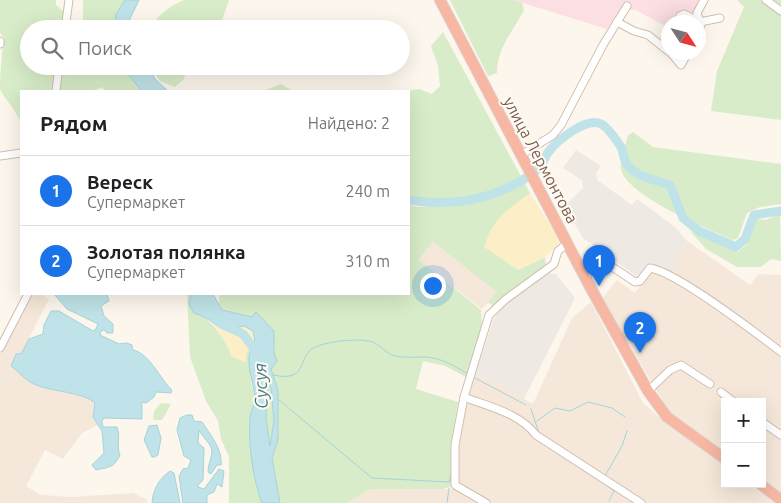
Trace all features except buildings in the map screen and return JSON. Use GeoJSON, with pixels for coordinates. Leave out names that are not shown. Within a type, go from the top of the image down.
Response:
{"type":"FeatureCollection","features":[{"type":"Feature","properties":{"kind":"highway","name":"улица Лермонтова"},"geometry":{"type":"LineString","coordinates":[[440,0],[586,278],[648,390],[667,417],[721,456]]}},
{"type":"Feature","properties":{"kind":"highway"},"geometry":{"type":"LineString","coordinates":[[765,488],[781,500]]}},
{"type":"Feature","properties":{"kind":"street"},"geometry":{"type":"LineString","coordinates":[[66,20],[69,0]]}},
{"type":"Feature","properties":{"kind":"street"},"geometry":{"type":"LineString","coordinates":[[698,15],[704,0]]}},
{"type":"Feature","properties":{"kind":"street"},"geometry":{"type":"LineString","coordinates":[[766,0],[781,11]]}},
{"type":"Feature","properties":{"kind":"street"},"geometry":{"type":"LineString","coordinates":[[521,155],[553,135],[561,125],[576,94],[627,6]]}},
{"type":"Feature","properties":{"kind":"street"},"geometry":{"type":"LineString","coordinates":[[706,21],[720,18]]}},
{"type":"Feature","properties":{"kind":"street"},"geometry":{"type":"LineString","coordinates":[[617,22],[634,31],[648,34],[661,45]]}},
{"type":"Feature","properties":{"kind":"street"},"geometry":{"type":"LineString","coordinates":[[56,90],[58,75]]}},
{"type":"Feature","properties":{"kind":"street"},"geometry":{"type":"LineString","coordinates":[[0,156],[20,154]]}},
{"type":"Feature","properties":{"kind":"street"},"geometry":{"type":"LineString","coordinates":[[486,503],[455,485],[456,445],[464,397],[489,315],[506,299],[554,264],[558,251],[568,243]]}},
{"type":"Feature","properties":{"kind":"street"},"geometry":{"type":"LineString","coordinates":[[586,278],[599,258],[635,282],[640,281],[650,268],[660,269],[781,352]]}},
{"type":"Feature","properties":{"kind":"street"},"geometry":{"type":"LineString","coordinates":[[0,348],[27,295]]}},
{"type":"Feature","properties":{"kind":"street"},"geometry":{"type":"LineString","coordinates":[[648,390],[670,370],[681,365],[710,384]]}},
{"type":"Feature","properties":{"kind":"street"},"geometry":{"type":"LineString","coordinates":[[721,392],[729,398]]}},
{"type":"Feature","properties":{"kind":"street"},"geometry":{"type":"LineString","coordinates":[[464,397],[507,413],[528,425],[536,435],[641,503]]}},
{"type":"Feature","properties":{"kind":"street"},"geometry":{"type":"LineString","coordinates":[[766,425],[781,435]]}},
{"type":"Feature","properties":{"kind":"shaded area"},"geometry":{"type":"Polygon","coordinates":[[[513,0],[703,0],[697,15],[661,15],[661,24],[636,10],[628,10],[622,7],[607,29],[513,0]]]}},
{"type":"Feature","properties":{"kind":"shaded area"},"geometry":{"type":"Polygon","coordinates":[[[576,150],[601,166],[596,173],[597,180],[632,205],[637,199],[675,227],[687,241],[669,273],[652,263],[639,278],[583,238],[565,206],[583,188],[582,180],[563,168],[576,150]]]}},
{"type":"Feature","properties":{"kind":"shaded area"},"geometry":{"type":"Polygon","coordinates":[[[687,241],[750,285],[758,274],[781,275],[781,495],[766,484],[766,398],[721,398],[721,450],[670,413],[602,299],[617,280],[635,293],[651,269],[665,279],[687,241]]]}},
{"type":"Feature","properties":{"kind":"shaded area"},"geometry":{"type":"Polygon","coordinates":[[[433,242],[498,292],[482,309],[419,261],[433,242]]]}},
{"type":"Feature","properties":{"kind":"shaded area"},"geometry":{"type":"Polygon","coordinates":[[[547,273],[556,274],[575,298],[524,399],[501,385],[475,375],[494,318],[501,307],[547,273]]]}},
{"type":"Feature","properties":{"kind":"shaded area"},"geometry":{"type":"Polygon","coordinates":[[[32,295],[42,295],[49,299],[21,354],[16,354],[11,366],[36,386],[89,398],[95,403],[95,421],[98,425],[82,433],[63,459],[45,450],[26,486],[41,495],[72,497],[133,493],[148,500],[146,503],[0,503],[0,354],[32,295]]]}},
{"type":"Feature","properties":{"kind":"shaded area"},"geometry":{"type":"Polygon","coordinates":[[[591,302],[643,403],[667,424],[721,463],[721,488],[754,488],[775,503],[347,503],[370,489],[459,489],[458,441],[464,397],[475,375],[501,385],[533,404],[572,318],[591,302]]]}},
{"type":"Feature","properties":{"kind":"green space"},"geometry":{"type":"Polygon","coordinates":[[[0,0],[56,0],[56,5],[64,12],[63,20],[20,20],[20,75],[55,75],[53,90],[20,90],[20,120],[0,89],[4,37],[0,33],[0,0]]]}},
{"type":"Feature","properties":{"kind":"green space"},"geometry":{"type":"Polygon","coordinates":[[[83,0],[125,0],[116,14],[115,20],[83,20],[83,0]]]}},
{"type":"Feature","properties":{"kind":"green space"},"geometry":{"type":"Polygon","coordinates":[[[184,0],[229,0],[222,20],[156,20],[174,5],[184,0]]]}},
{"type":"Feature","properties":{"kind":"green space"},"geometry":{"type":"Polygon","coordinates":[[[450,0],[513,0],[522,3],[524,10],[503,47],[497,73],[488,76],[450,0]]]}},
{"type":"Feature","properties":{"kind":"green space"},"geometry":{"type":"Polygon","coordinates":[[[737,0],[781,0],[781,120],[711,111],[717,71],[744,7],[737,0]]]}},
{"type":"Feature","properties":{"kind":"green space"},"geometry":{"type":"Polygon","coordinates":[[[443,32],[530,193],[518,270],[545,257],[547,273],[498,311],[488,302],[497,292],[433,242],[419,260],[481,310],[482,328],[466,377],[445,366],[423,361],[416,389],[458,402],[451,443],[455,445],[455,485],[443,489],[370,489],[347,503],[280,503],[272,458],[278,440],[278,390],[271,369],[275,347],[256,313],[252,317],[222,310],[219,303],[219,295],[410,295],[410,205],[419,207],[441,206],[410,196],[410,90],[419,89],[432,94],[440,86],[438,66],[431,46],[443,32]]]}},
{"type":"Feature","properties":{"kind":"green space"},"geometry":{"type":"Polygon","coordinates":[[[60,75],[129,75],[141,90],[104,90],[102,87],[94,90],[58,90],[60,75]]]}},
{"type":"Feature","properties":{"kind":"green space"},"geometry":{"type":"Polygon","coordinates":[[[156,75],[185,75],[184,79],[175,87],[160,81],[156,75]]]}},
{"type":"Feature","properties":{"kind":"green space"},"geometry":{"type":"Polygon","coordinates":[[[281,84],[291,90],[266,90],[281,84]]]}},
{"type":"Feature","properties":{"kind":"green space"},"geometry":{"type":"Polygon","coordinates":[[[633,132],[653,147],[781,164],[781,204],[760,207],[747,213],[738,238],[733,240],[689,220],[652,200],[637,190],[626,179],[621,169],[621,161],[628,135],[633,132]]]}},
{"type":"Feature","properties":{"kind":"green space"},"geometry":{"type":"Polygon","coordinates":[[[780,214],[781,261],[771,259],[761,267],[737,267],[706,249],[690,231],[738,252],[746,245],[757,219],[766,220],[780,214]]]}},
{"type":"Feature","properties":{"kind":"green space"},"geometry":{"type":"Polygon","coordinates":[[[187,295],[191,295],[189,304],[214,327],[232,356],[246,354],[249,348],[251,384],[256,398],[250,417],[256,486],[262,503],[229,503],[229,457],[221,439],[218,421],[206,401],[190,357],[187,295]]]}},
{"type":"Feature","properties":{"kind":"green space"},"geometry":{"type":"Polygon","coordinates":[[[268,383],[274,404],[273,431],[270,445],[266,418],[268,383]]]}},
{"type":"Feature","properties":{"kind":"green space"},"geometry":{"type":"Polygon","coordinates":[[[161,403],[171,404],[162,420],[154,420],[154,411],[161,403]]]}},
{"type":"Feature","properties":{"kind":"sand"},"geometry":{"type":"Polygon","coordinates":[[[530,193],[561,242],[545,257],[518,270],[484,247],[496,222],[530,193]]]}},
{"type":"Feature","properties":{"kind":"sand"},"geometry":{"type":"Polygon","coordinates":[[[213,324],[225,330],[244,326],[253,331],[255,340],[246,353],[246,363],[231,356],[227,345],[213,324]]]}},
{"type":"Feature","properties":{"kind":"water"},"geometry":{"type":"Polygon","coordinates":[[[125,0],[139,0],[130,20],[115,20],[116,14],[125,0]]]}},
{"type":"Feature","properties":{"kind":"water"},"geometry":{"type":"Polygon","coordinates":[[[129,75],[153,75],[167,90],[141,90],[129,75]]]}},
{"type":"Feature","properties":{"kind":"water"},"geometry":{"type":"Polygon","coordinates":[[[55,295],[107,295],[109,301],[101,306],[104,316],[113,324],[113,333],[107,333],[104,330],[101,331],[100,335],[119,344],[127,343],[132,345],[133,350],[139,352],[149,361],[172,390],[171,393],[156,392],[154,397],[146,403],[142,402],[142,419],[104,418],[102,421],[103,427],[117,427],[120,455],[113,465],[96,470],[92,465],[104,453],[102,431],[93,417],[95,403],[76,394],[33,384],[11,366],[16,354],[21,354],[29,339],[43,334],[44,325],[51,311],[59,311],[93,331],[96,329],[98,324],[67,309],[55,295]]]}},
{"type":"Feature","properties":{"kind":"water"},"geometry":{"type":"Polygon","coordinates":[[[191,295],[214,295],[222,310],[252,317],[256,312],[274,331],[274,353],[277,361],[271,369],[278,390],[278,440],[272,458],[280,503],[262,503],[252,462],[250,419],[255,396],[249,360],[251,347],[255,340],[253,331],[244,326],[233,328],[220,327],[203,316],[194,313],[189,304],[191,295]],[[268,383],[266,418],[270,446],[274,420],[271,388],[268,383]]]}},
{"type":"Feature","properties":{"kind":"water"},"geometry":{"type":"Polygon","coordinates":[[[192,415],[194,421],[202,422],[215,442],[221,459],[221,465],[217,465],[211,474],[208,472],[212,451],[199,430],[198,443],[204,448],[203,480],[198,487],[204,489],[219,469],[224,471],[222,487],[217,484],[214,492],[207,495],[207,503],[183,503],[179,476],[183,469],[188,468],[191,460],[184,456],[177,430],[180,418],[192,415]]]}},
{"type":"Feature","properties":{"kind":"water"},"geometry":{"type":"Polygon","coordinates":[[[157,425],[161,438],[158,455],[152,457],[144,440],[149,426],[157,425]]]}},
{"type":"Feature","properties":{"kind":"water"},"geometry":{"type":"Polygon","coordinates":[[[170,471],[174,473],[180,503],[152,503],[157,485],[170,471]]]}},
{"type":"Feature","properties":{"kind":"waterway"},"geometry":{"type":"LineString","coordinates":[[410,200],[437,203],[464,201],[477,199],[502,190],[536,171],[550,150],[566,135],[581,126],[595,123],[603,125],[612,134],[621,147],[627,165],[633,171],[670,185],[683,218],[699,231],[736,247],[745,239],[754,215],[781,211]]}},
{"type":"Feature","properties":{"kind":"waterway","name":"Сусуя"},"geometry":{"type":"LineString","coordinates":[[221,324],[243,334],[258,354]]}},
{"type":"Feature","properties":{"kind":"waterway"},"geometry":{"type":"LineString","coordinates":[[273,375],[285,376],[298,372],[309,351],[315,347],[354,340],[370,341],[395,356],[437,359],[468,374]]}},
{"type":"Feature","properties":{"kind":"waterway"},"geometry":{"type":"LineString","coordinates":[[475,378],[526,405]]}},
{"type":"Feature","properties":{"kind":"waterway"},"geometry":{"type":"LineString","coordinates":[[279,400],[372,478],[449,482],[452,471]]}},
{"type":"Feature","properties":{"kind":"waterway"},"geometry":{"type":"LineString","coordinates":[[537,421],[555,408],[570,411],[588,402],[612,408],[625,417]]}},
{"type":"Feature","properties":{"kind":"waterway"},"geometry":{"type":"LineString","coordinates":[[531,409],[539,433]]}},
{"type":"Feature","properties":{"kind":"waterway"},"geometry":{"type":"LineString","coordinates":[[605,476],[622,446],[627,431]]}},
{"type":"Feature","properties":{"kind":"waterway"},"geometry":{"type":"LineString","coordinates":[[606,485],[614,491],[609,501]]}},
{"type":"Feature","properties":{"kind":"waterway"},"geometry":{"type":"LineString","coordinates":[[447,503],[449,488]]}},
{"type":"Feature","properties":{"kind":"place","name":"Вереск"},"geometry":{"type":"Point","coordinates":[599,286]}},
{"type":"Feature","properties":{"kind":"place","name":"Золотая полянка"},"geometry":{"type":"Point","coordinates":[640,353]}}]}
